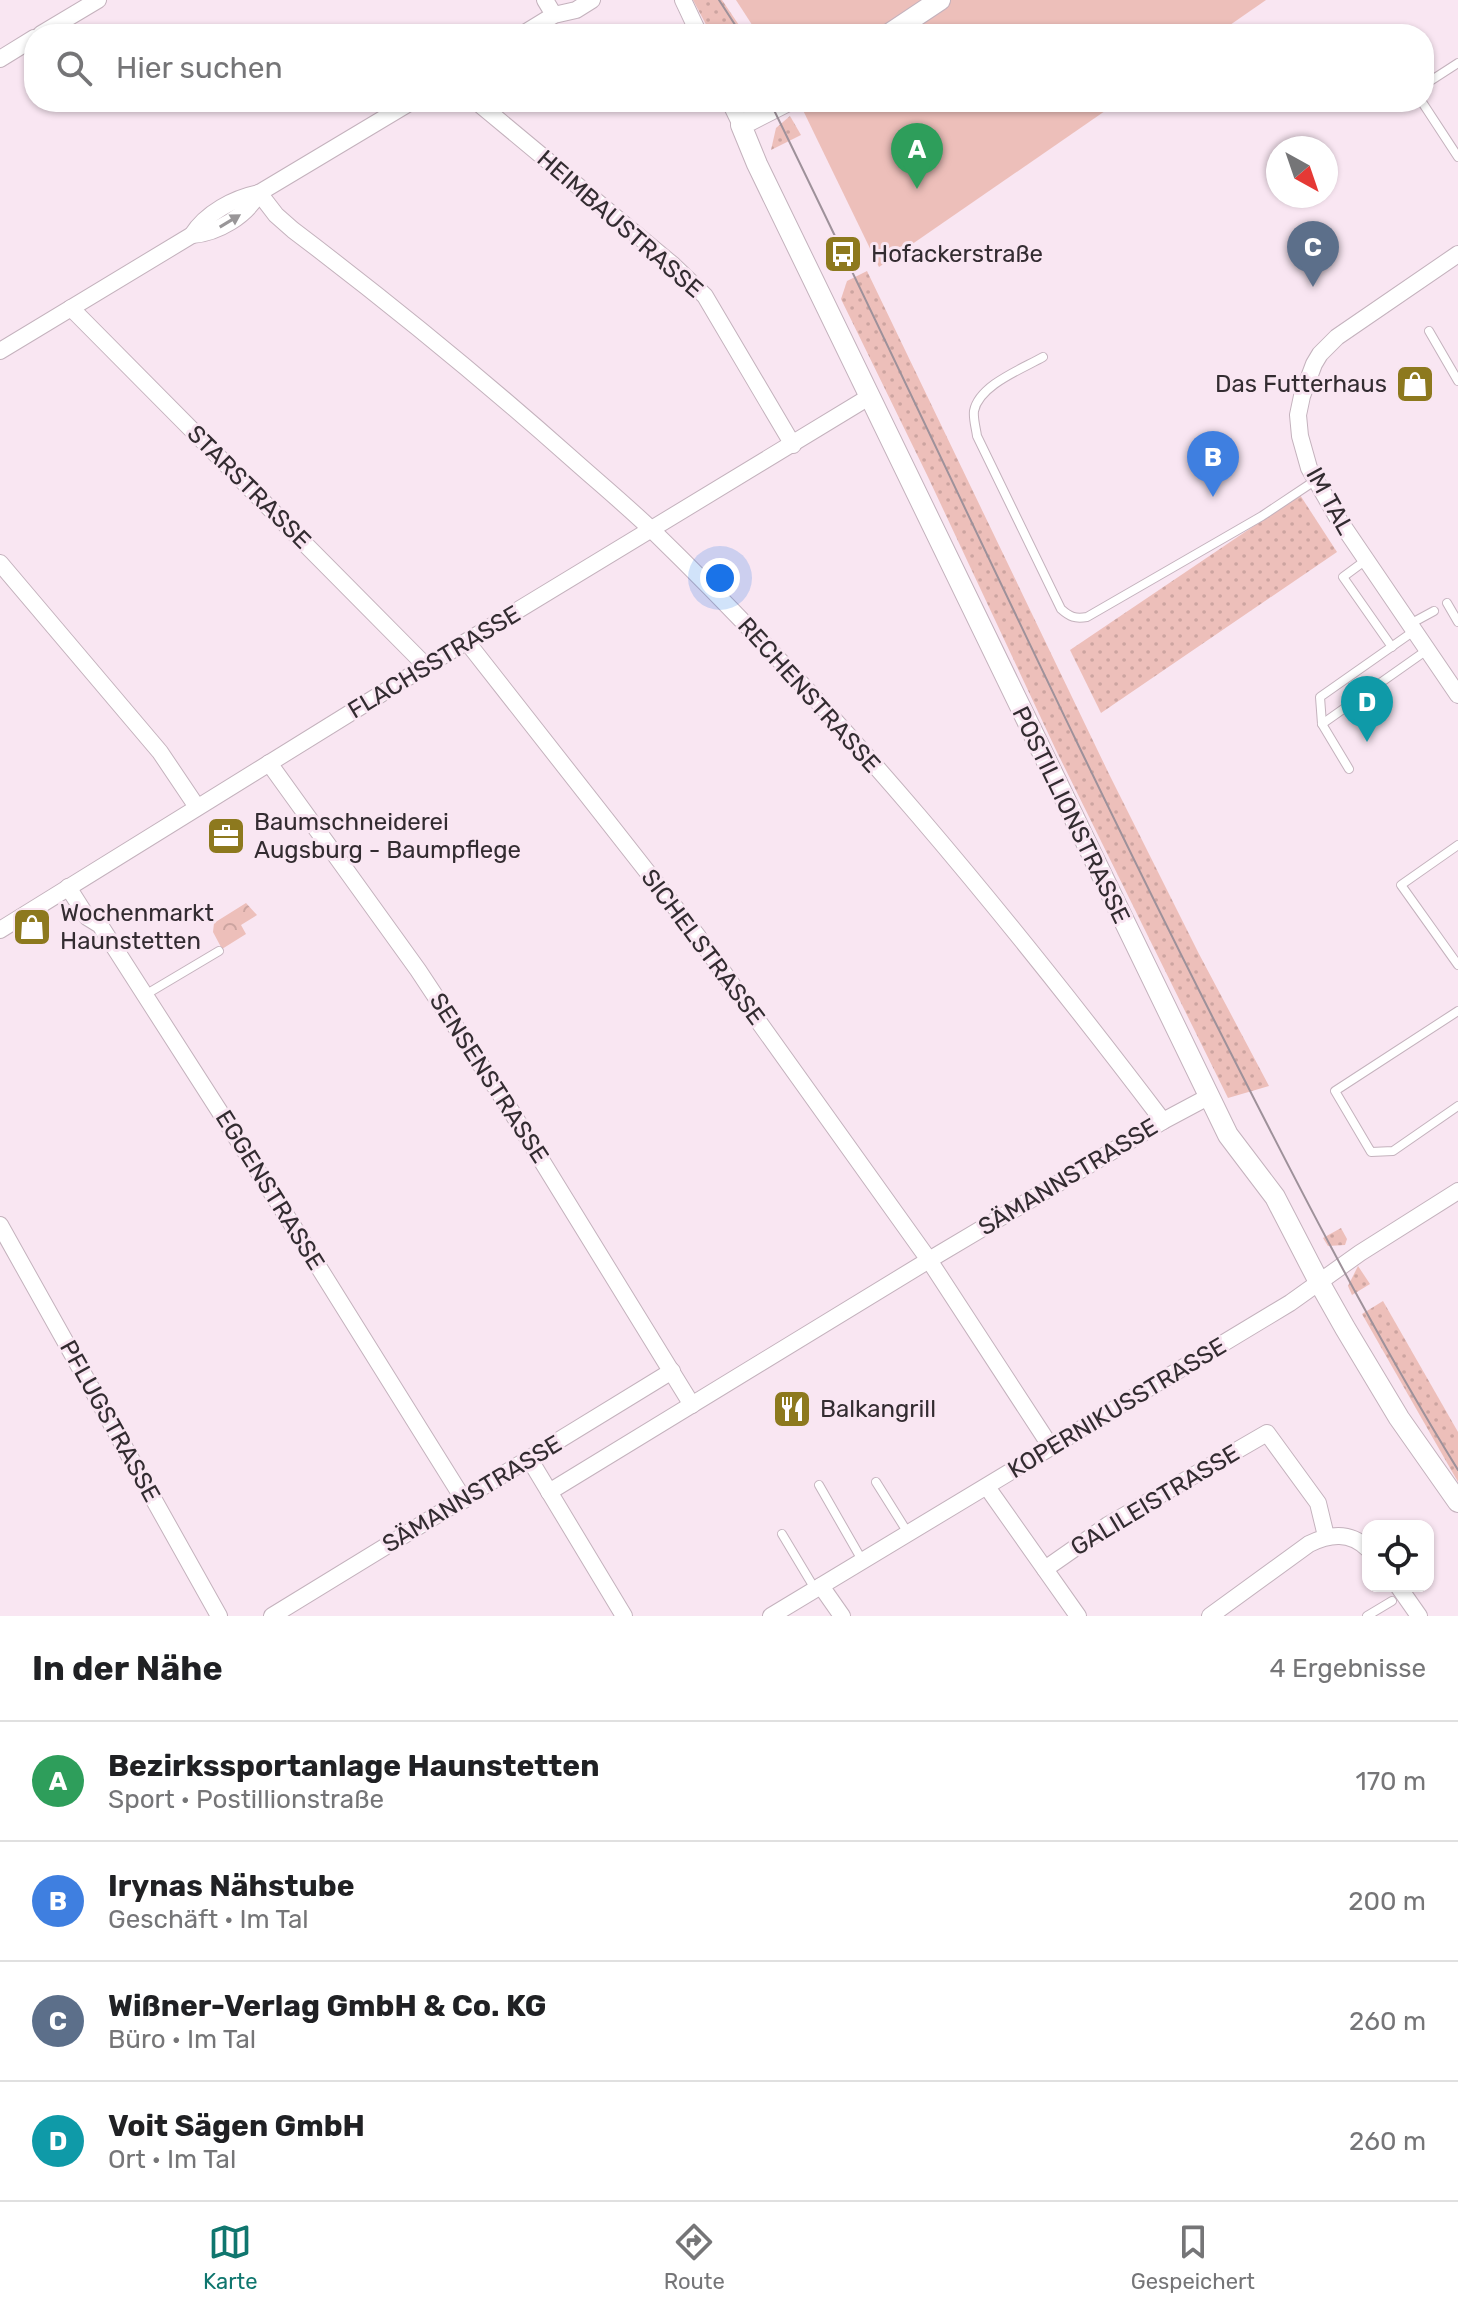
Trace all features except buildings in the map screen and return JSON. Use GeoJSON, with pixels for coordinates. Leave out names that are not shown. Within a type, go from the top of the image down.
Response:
{"type":"FeatureCollection","features":[{"type":"Feature","properties":{"kind":"street"},"geometry":{"type":"LineString","coordinates":[[58,24],[98,0]]}},
{"type":"Feature","properties":{"kind":"street"},"geometry":{"type":"LineString","coordinates":[[545,0],[554,15]]}},
{"type":"Feature","properties":{"kind":"street"},"geometry":{"type":"LineString","coordinates":[[539,24],[554,15],[567,0]]}},
{"type":"Feature","properties":{"kind":"street"},"geometry":{"type":"LineString","coordinates":[[554,15],[576,10],[592,0]]}},
{"type":"Feature","properties":{"kind":"street"},"geometry":{"type":"LineString","coordinates":[[683,0],[694,24]]}},
{"type":"Feature","properties":{"kind":"street"},"geometry":{"type":"LineString","coordinates":[[904,24],[940,0]]}},
{"type":"Feature","properties":{"kind":"street"},"geometry":{"type":"LineString","coordinates":[[0,59],[24,44]]}},
{"type":"Feature","properties":{"kind":"street"},"geometry":{"type":"LineString","coordinates":[[0,351],[192,235],[208,234],[250,209],[259,193],[394,112]]}},
{"type":"Feature","properties":{"kind":"street","name":"HEIMBAUSTRASSE"},"geometry":{"type":"LineString","coordinates":[[489,112],[673,265],[705,296],[793,445]]}},
{"type":"Feature","properties":{"kind":"street","name":"POSTILLIONSTRASSE"},"geometry":{"type":"LineString","coordinates":[[735,112],[757,164],[1208,1097],[1228,1135],[1275,1197],[1319,1282],[1399,1418],[1458,1502]]}},
{"type":"Feature","properties":{"kind":"street"},"geometry":{"type":"LineString","coordinates":[[741,125],[766,112]]}},
{"type":"Feature","properties":{"kind":"street","name":"RECHENSTRASSE"},"geometry":{"type":"LineString","coordinates":[[259,193],[293,230],[466,367],[652,530],[788,668],[915,812],[1088,1022],[1163,1121]]}},
{"type":"Feature","properties":{"kind":"street","name":"IM TAL"},"geometry":{"type":"LineString","coordinates":[[1458,254],[1367,314],[1320,354],[1309,375],[1298,415],[1309,468],[1337,517],[1458,695]]}},
{"type":"Feature","properties":{"kind":"street","name":"STARSTRASSE"},"geometry":{"type":"LineString","coordinates":[[71,308],[426,666]]}},
{"type":"Feature","properties":{"kind":"street","name":"FLACHSSTRASSE"},"geometry":{"type":"LineString","coordinates":[[0,930],[869,397]]}},
{"type":"Feature","properties":{"kind":"street"},"geometry":{"type":"LineString","coordinates":[[0,563],[160,752],[197,807]]}},
{"type":"Feature","properties":{"kind":"street","name":"SICHELSTRASSE"},"geometry":{"type":"LineString","coordinates":[[467,642],[696,934],[929,1260]]}},
{"type":"Feature","properties":{"kind":"street","name":"SENSENSTRASSE"},"geometry":{"type":"LineString","coordinates":[[269,763],[418,970],[484,1069],[692,1405]]}},
{"type":"Feature","properties":{"kind":"street","name":"EGGENSTRASSE"},"geometry":{"type":"LineString","coordinates":[[68,887],[87,917],[100,925],[464,1500]]}},
{"type":"Feature","properties":{"kind":"street","name":"SÄMANNSTRASSE"},"geometry":{"type":"LineString","coordinates":[[549,1492],[929,1260],[1208,1097]]}},
{"type":"Feature","properties":{"kind":"street","name":"KOPERNIKUSSTRASSE"},"geometry":{"type":"LineString","coordinates":[[771,1616],[1290,1303],[1458,1191]]}},
{"type":"Feature","properties":{"kind":"street","name":"PFLUGSTRASSE"},"geometry":{"type":"LineString","coordinates":[[0,1225],[219,1616]]}},
{"type":"Feature","properties":{"kind":"street"},"geometry":{"type":"LineString","coordinates":[[929,1260],[1051,1447]]}},
{"type":"Feature","properties":{"kind":"street","name":"SÄMANNSTRASSE"},"geometry":{"type":"LineString","coordinates":[[272,1616],[672,1371]]}},
{"type":"Feature","properties":{"kind":"street","name":"GALILEISTRASSE"},"geometry":{"type":"LineString","coordinates":[[1045,1569],[1108,1525],[1267,1433],[1318,1503],[1326,1536]]}},
{"type":"Feature","properties":{"kind":"street"},"geometry":{"type":"LineString","coordinates":[[530,1460],[624,1616]]}},
{"type":"Feature","properties":{"kind":"street","name":"GALILEISTRASSE"},"geometry":{"type":"LineString","coordinates":[[987,1487],[1078,1616]]}},
{"type":"Feature","properties":{"kind":"street"},"geometry":{"type":"LineString","coordinates":[[1218,1613],[1309,1544],[1326,1536],[1347,1537],[1362,1543]]}},
{"type":"Feature","properties":{"kind":"street"},"geometry":{"type":"LineString","coordinates":[[818,1588],[842,1616]]}},
{"type":"Feature","properties":{"kind":"street"},"geometry":{"type":"LineString","coordinates":[[1395,1594],[1419,1616]]}},
{"type":"Feature","properties":{"kind":"lane"},"geometry":{"type":"LineString","coordinates":[[1434,79],[1458,63]]}},
{"type":"Feature","properties":{"kind":"lane"},"geometry":{"type":"LineString","coordinates":[[1429,112],[1458,157]]}},
{"type":"Feature","properties":{"kind":"lane"},"geometry":{"type":"LineString","coordinates":[[1429,331],[1458,381]]}},
{"type":"Feature","properties":{"kind":"lane"},"geometry":{"type":"LineString","coordinates":[[1043,357],[985,390],[974,411],[974,421],[977,436],[1061,609],[1069,616],[1078,619],[1087,617],[1262,516],[1316,480]]}},
{"type":"Feature","properties":{"kind":"lane"},"geometry":{"type":"LineString","coordinates":[[1366,560],[1343,577],[1392,647]]}},
{"type":"Feature","properties":{"kind":"lane"},"geometry":{"type":"LineString","coordinates":[[1447,603],[1458,622]]}},
{"type":"Feature","properties":{"kind":"lane"},"geometry":{"type":"LineString","coordinates":[[1349,769],[1322,724],[1320,697],[1392,647],[1434,611]]}},
{"type":"Feature","properties":{"kind":"lane"},"geometry":{"type":"LineString","coordinates":[[1322,724],[1427,650]]}},
{"type":"Feature","properties":{"kind":"lane"},"geometry":{"type":"LineString","coordinates":[[1458,845],[1401,885],[1458,965]]}},
{"type":"Feature","properties":{"kind":"lane"},"geometry":{"type":"LineString","coordinates":[[145,995],[219,951]]}},
{"type":"Feature","properties":{"kind":"lane"},"geometry":{"type":"LineString","coordinates":[[1458,1011],[1335,1091],[1371,1152],[1393,1151],[1458,1106]]}},
{"type":"Feature","properties":{"kind":"lane"},"geometry":{"type":"LineString","coordinates":[[876,1482],[908,1534]]}},
{"type":"Feature","properties":{"kind":"lane"},"geometry":{"type":"LineString","coordinates":[[819,1485],[863,1561]]}},
{"type":"Feature","properties":{"kind":"lane"},"geometry":{"type":"LineString","coordinates":[[782,1534],[818,1588]]}},
{"type":"Feature","properties":{"kind":"lane"},"geometry":{"type":"LineString","coordinates":[[1367,1616],[1395,1594]]}},
{"type":"Feature","properties":{"kind":"green space"},"geometry":{"type":"Polygon","coordinates":[[[693,0],[722,0],[738,24],[706,24],[693,0]]]}},
{"type":"Feature","properties":{"kind":"green space"},"geometry":{"type":"Polygon","coordinates":[[[736,0],[1266,0],[1231,24],[752,24],[736,0]]]}},
{"type":"Feature","properties":{"kind":"green space"},"geometry":{"type":"Polygon","coordinates":[[[804,112],[1104,112],[879,267],[804,112]]]}},
{"type":"Feature","properties":{"kind":"green space"},"geometry":{"type":"Polygon","coordinates":[[[790,116],[801,135],[771,150],[776,128],[790,116]]]}},
{"type":"Feature","properties":{"kind":"green space"},"geometry":{"type":"Polygon","coordinates":[[[867,271],[1109,774],[1269,1086],[1228,1098],[1056,750],[841,299],[847,281],[867,271]]]}},
{"type":"Feature","properties":{"kind":"green space"},"geometry":{"type":"Polygon","coordinates":[[[1300,495],[1337,552],[1101,713],[1070,650],[1300,495]]]}},
{"type":"Feature","properties":{"kind":"green space"},"geometry":{"type":"Polygon","coordinates":[[[246,903],[257,915],[241,925],[246,934],[222,949],[213,932],[214,923],[246,903]]]}},
{"type":"Feature","properties":{"kind":"green space"},"geometry":{"type":"Polygon","coordinates":[[[1341,1228],[1347,1239],[1345,1245],[1328,1246],[1323,1238],[1341,1228]]]}},
{"type":"Feature","properties":{"kind":"green space"},"geometry":{"type":"Polygon","coordinates":[[[1358,1266],[1370,1284],[1352,1295],[1348,1286],[1358,1266]]]}},
{"type":"Feature","properties":{"kind":"green space"},"geometry":{"type":"Polygon","coordinates":[[[1383,1301],[1458,1432],[1458,1482],[1362,1314],[1383,1301]]]}},
{"type":"Feature","properties":{"kind":"tram line"},"geometry":{"type":"LineString","coordinates":[[719,0],[735,24]]}},
{"type":"Feature","properties":{"kind":"tram line"},"geometry":{"type":"LineString","coordinates":[[775,112],[1099,789],[1212,1016],[1361,1303],[1458,1470]]}},
{"type":"Feature","properties":{"kind":"place","name":"Bezirkssportanlage Haunstetten"},"geometry":{"type":"Point","coordinates":[917,189]}},
{"type":"Feature","properties":{"kind":"place","name":"Hofackerstraße"},"geometry":{"type":"Point","coordinates":[843,254]}},
{"type":"Feature","properties":{"kind":"place","name":"Wißner-Verlag GmbH & Co. KG"},"geometry":{"type":"Point","coordinates":[1313,287]}},
{"type":"Feature","properties":{"kind":"place","name":"Das Futterhaus"},"geometry":{"type":"Point","coordinates":[1415,384]}},
{"type":"Feature","properties":{"kind":"place","name":"Irynas Nähstube"},"geometry":{"type":"Point","coordinates":[1213,497]}},
{"type":"Feature","properties":{"kind":"place","name":"Voit Sägen GmbH"},"geometry":{"type":"Point","coordinates":[1367,742]}},
{"type":"Feature","properties":{"kind":"place","name":"Baumschneiderei Augsburg - Baumpflege"},"geometry":{"type":"Point","coordinates":[226,836]}},
{"type":"Feature","properties":{"kind":"place","name":"Wochenmarkt Haunstetten"},"geometry":{"type":"Point","coordinates":[32,927]}},
{"type":"Feature","properties":{"kind":"place","name":"Balkangrill"},"geometry":{"type":"Point","coordinates":[792,1409]}}]}
